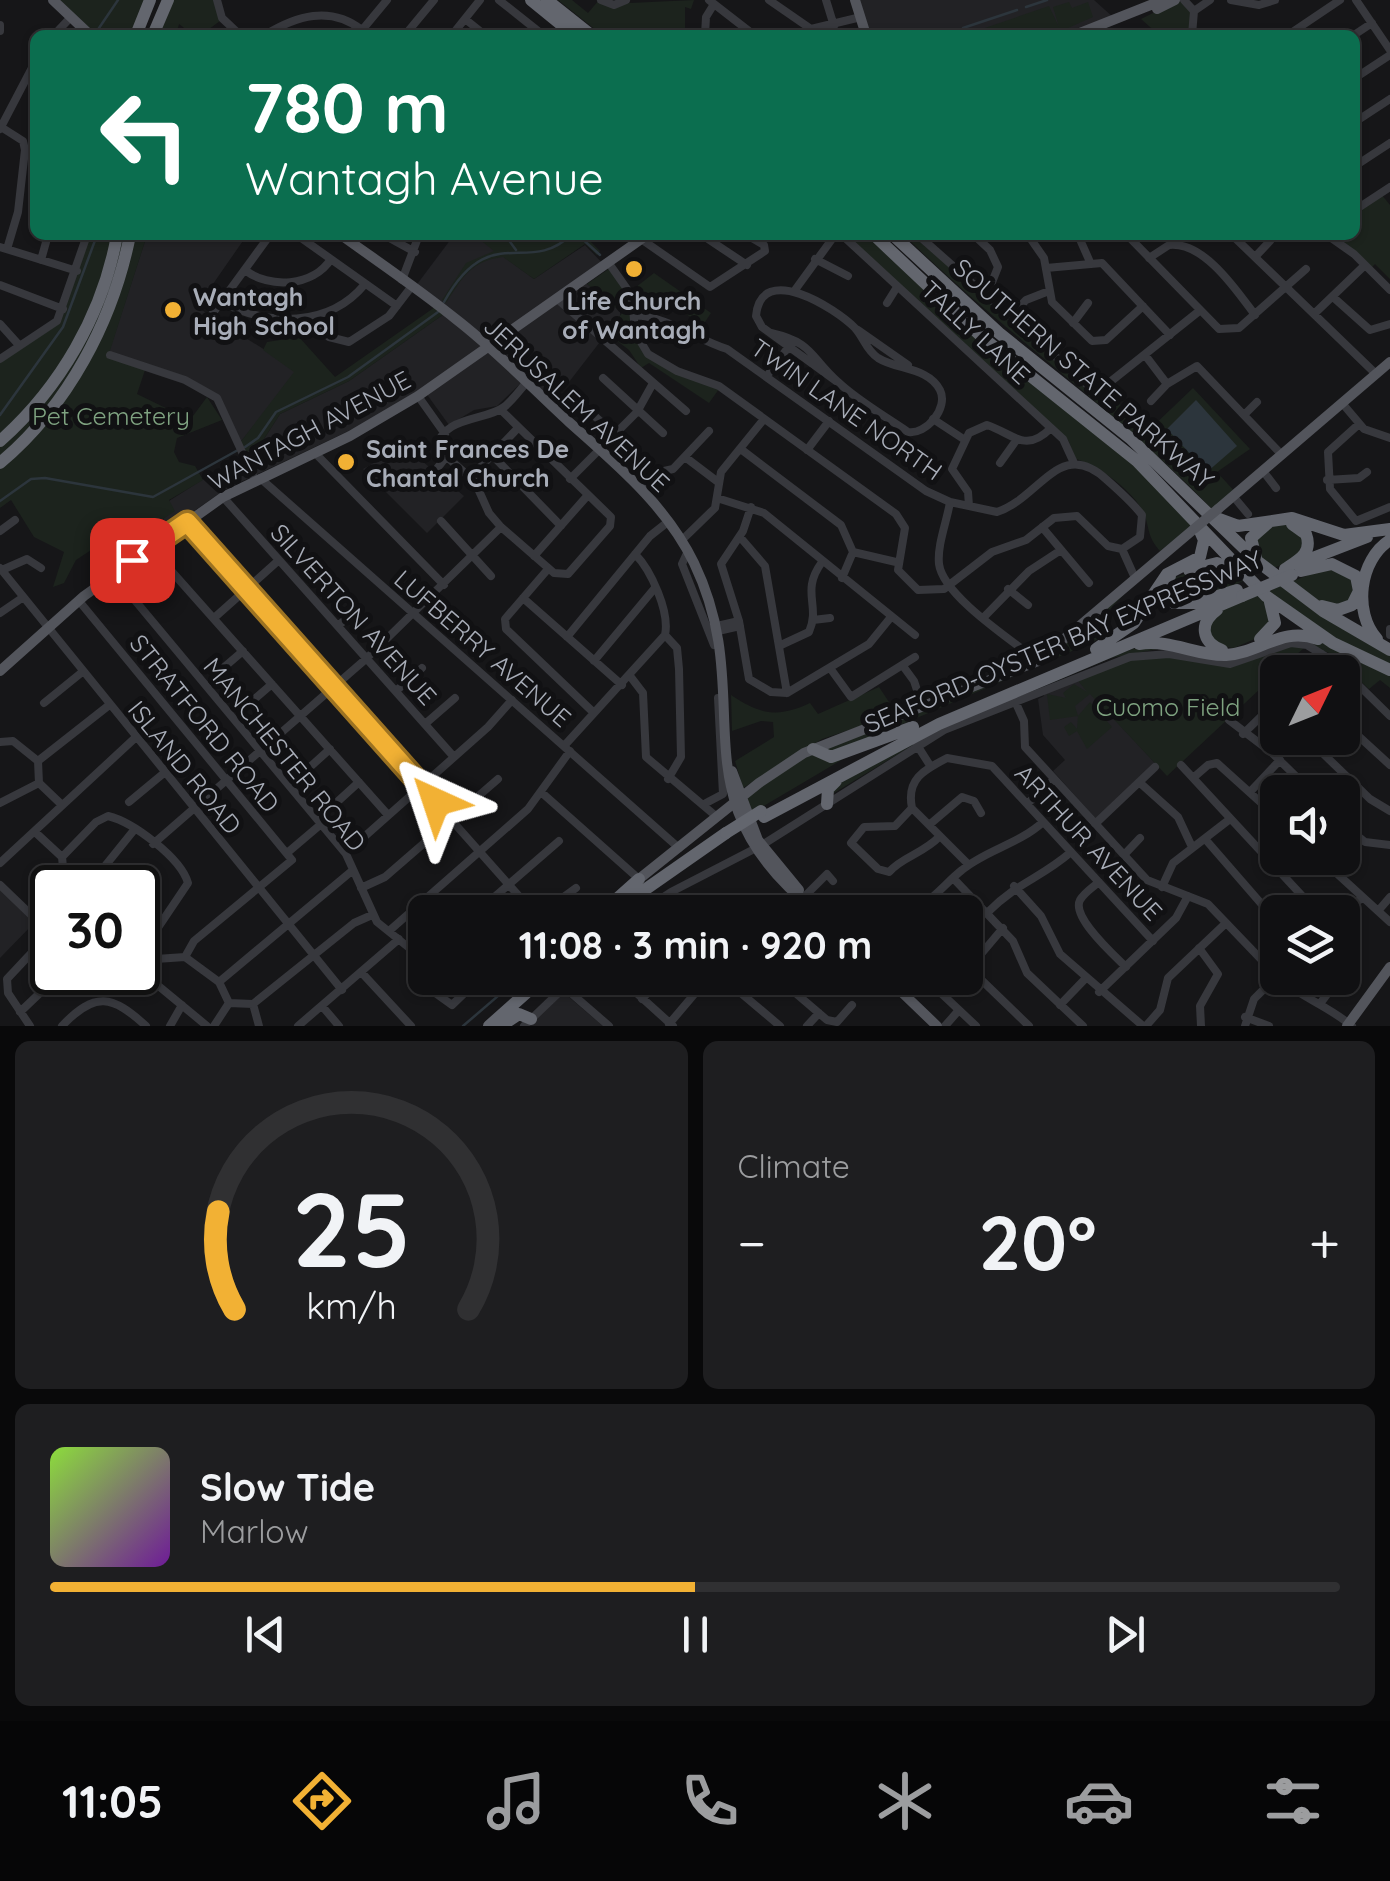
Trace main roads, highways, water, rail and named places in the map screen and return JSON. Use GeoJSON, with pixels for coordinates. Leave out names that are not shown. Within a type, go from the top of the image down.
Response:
{"type":"FeatureCollection","features":[{"type":"Feature","properties":{"kind":"highway"},"geometry":{"type":"LineString","coordinates":[[138,30],[150,0]]}},
{"type":"Feature","properties":{"kind":"highway"},"geometry":{"type":"LineString","coordinates":[[155,30],[168,0]]}},
{"type":"Feature","properties":{"kind":"highway"},"geometry":{"type":"LineString","coordinates":[[531,0],[568,30]]}},
{"type":"Feature","properties":{"kind":"highway"},"geometry":{"type":"LineString","coordinates":[[547,0],[585,30]]}},
{"type":"Feature","properties":{"kind":"highway"},"geometry":{"type":"LineString","coordinates":[[0,441],[32,409],[77,346],[102,290],[115,240]]}},
{"type":"Feature","properties":{"kind":"highway"},"geometry":{"type":"LineString","coordinates":[[0,463],[36,428],[79,370],[114,295],[129,240]]}},
{"type":"Feature","properties":{"kind":"highway","name":"SOUTHERN STATE PARKWAY"},"geometry":{"type":"LineString","coordinates":[[879,240],[983,338],[1109,435],[1266,596],[1332,643],[1390,670]]}},
{"type":"Feature","properties":{"kind":"highway","name":"SOUTHERN STATE PARKWAY"},"geometry":{"type":"LineString","coordinates":[[901,240],[977,314],[1130,438],[1256,561],[1306,599],[1389,639]]}},
{"type":"Feature","properties":{"kind":"highway"},"geometry":{"type":"LineString","coordinates":[[1198,502],[1231,525],[1284,518],[1336,534],[1390,529]]}},
{"type":"Feature","properties":{"kind":"highway"},"geometry":{"type":"LineString","coordinates":[[1256,561],[1250,541],[1256,530],[1286,522],[1303,530],[1308,546],[1293,572]]}},
{"type":"Feature","properties":{"kind":"highway"},"geometry":{"type":"LineString","coordinates":[[1097,653],[1134,623],[1161,579],[1200,557],[1204,540],[1194,524]]}},
{"type":"Feature","properties":{"kind":"highway","name":"SEAFORD-OYSTER BAY EXPRESSWAY"},"geometry":{"type":"LineString","coordinates":[[1293,572],[1390,529]]}},
{"type":"Feature","properties":{"kind":"highway"},"geometry":{"type":"LineString","coordinates":[[1389,639],[1368,628],[1361,605],[1373,558],[1390,538]]}},
{"type":"Feature","properties":{"kind":"highway","name":"SEAFORD-OYSTER BAY EXPRESSWAY"},"geometry":{"type":"LineString","coordinates":[[639,895],[763,814],[913,727],[1239,593],[1390,538]]}},
{"type":"Feature","properties":{"kind":"highway"},"geometry":{"type":"LineString","coordinates":[[1239,593],[1188,604],[1174,603],[1164,590],[1171,576],[1213,563],[1246,578]]}},
{"type":"Feature","properties":{"kind":"highway"},"geometry":{"type":"LineString","coordinates":[[1293,572],[1342,566],[1354,574],[1360,585],[1356,599],[1344,608],[1329,608],[1306,599]]}},
{"type":"Feature","properties":{"kind":"highway"},"geometry":{"type":"LineString","coordinates":[[1239,593],[1206,621],[1204,633],[1216,648],[1234,649],[1270,632],[1275,614],[1266,596]]}},
{"type":"Feature","properties":{"kind":"highway"},"geometry":{"type":"LineString","coordinates":[[1097,653],[1160,642],[1229,655],[1295,634],[1332,643]]}},
{"type":"Feature","properties":{"kind":"highway","name":"SEAFORD-OYSTER BAY EXPRESSWAY"},"geometry":{"type":"LineString","coordinates":[[763,814],[884,750],[1097,653]]}},
{"type":"Feature","properties":{"kind":"highway"},"geometry":{"type":"LineString","coordinates":[[814,749],[831,757],[913,727]]}},
{"type":"Feature","properties":{"kind":"highway"},"geometry":{"type":"LineString","coordinates":[[827,804],[830,785],[884,750]]}},
{"type":"Feature","properties":{"kind":"highway","name":"SEAFORD-OYSTER BAY EXPRESSWAY"},"geometry":{"type":"LineString","coordinates":[[648,895],[728,836]]}},
{"type":"Feature","properties":{"kind":"highway"},"geometry":{"type":"LineString","coordinates":[[620,895],[639,878]]}},
{"type":"Feature","properties":{"kind":"highway"},"geometry":{"type":"LineString","coordinates":[[478,1026],[513,995]]}},
{"type":"Feature","properties":{"kind":"highway"},"geometry":{"type":"LineString","coordinates":[[489,1026],[524,995]]}},
{"type":"Feature","properties":{"kind":"highway"},"geometry":{"type":"LineString","coordinates":[[500,1026],[519,1014],[527,1023]]}},
{"type":"Feature","properties":{"kind":"main road"},"geometry":{"type":"LineString","coordinates":[[54,0],[85,30]]}},
{"type":"Feature","properties":{"kind":"main road"},"geometry":{"type":"LineString","coordinates":[[855,0],[865,30]]}},
{"type":"Feature","properties":{"kind":"main road"},"geometry":{"type":"LineString","coordinates":[[1088,30],[1163,0]]}},
{"type":"Feature","properties":{"kind":"main road"},"geometry":{"type":"LineString","coordinates":[[1103,30],[1175,0]]}},
{"type":"Feature","properties":{"kind":"main road","name":"JERUSALEM AVENUE"},"geometry":{"type":"LineString","coordinates":[[348,240],[488,347],[641,488],[669,521],[688,551],[717,628],[736,801]]}},
{"type":"Feature","properties":{"kind":"main road","name":"WANTAGH AVENUE"},"geometry":{"type":"LineString","coordinates":[[0,671],[45,628],[113,574],[224,497],[316,454],[418,396],[640,240]]}},
{"type":"Feature","properties":{"kind":"main road"},"geometry":{"type":"LineString","coordinates":[[639,878],[736,801],[814,749],[1038,661],[1194,524],[1234,496],[1390,362]]}},
{"type":"Feature","properties":{"kind":"main road","name":"JERUSALEM AVENUE"},"geometry":{"type":"LineString","coordinates":[[723,705],[722,761],[736,801],[759,847],[800,895]]}},
{"type":"Feature","properties":{"kind":"main road"},"geometry":{"type":"LineString","coordinates":[[1350,1025],[1390,968]]}},
{"type":"Feature","properties":{"kind":"main road"},"geometry":{"type":"LineString","coordinates":[[905,995],[941,1026]]}},
{"type":"Feature","properties":{"kind":"waterway"},"geometry":{"type":"LineString","coordinates":[[98,30],[118,0]]}},
{"type":"Feature","properties":{"kind":"waterway"},"geometry":{"type":"LineString","coordinates":[[1026,7],[1047,0]]}},
{"type":"Feature","properties":{"kind":"waterway"},"geometry":{"type":"LineString","coordinates":[[963,28],[1017,10]]}},
{"type":"Feature","properties":{"kind":"waterway"},"geometry":{"type":"LineString","coordinates":[[0,415],[63,327],[95,240]]}},
{"type":"Feature","properties":{"kind":"waterway"},"geometry":{"type":"LineString","coordinates":[[509,240],[516,250]]}},
{"type":"Feature","properties":{"kind":"waterway"},"geometry":{"type":"LineString","coordinates":[[444,302],[477,262],[493,255],[539,252],[564,240]]}},
{"type":"Feature","properties":{"kind":"waterway"},"geometry":{"type":"LineString","coordinates":[[584,240],[600,255]]}},
{"type":"Feature","properties":{"kind":"waterway"},"geometry":{"type":"LineString","coordinates":[[245,447],[258,438],[276,412],[348,377],[438,312]]}},
{"type":"Feature","properties":{"kind":"waterway"},"geometry":{"type":"LineString","coordinates":[[0,501],[31,479],[45,478],[153,497],[238,450]]}},
{"type":"Feature","properties":{"kind":"waterway"},"geometry":{"type":"LineString","coordinates":[[463,1026],[499,995]]}},
{"type":"Feature","properties":{"kind":"place","name":"Life Church of Wantagh"},"geometry":{"type":"Point","coordinates":[634,269]}},
{"type":"Feature","properties":{"kind":"place","name":"Wantagh High School"},"geometry":{"type":"Point","coordinates":[173,310]}},
{"type":"Feature","properties":{"kind":"place","name":"Saint Frances De Chantal Church"},"geometry":{"type":"Point","coordinates":[346,462]}},
{"type":"Feature","properties":{"kind":"park label","name":"Pet Cemetery"},"geometry":{"type":"Point","coordinates":[111,415]}},
{"type":"Feature","properties":{"kind":"park label","name":"Cuomo Field"},"geometry":{"type":"Point","coordinates":[1168,706]}}]}
